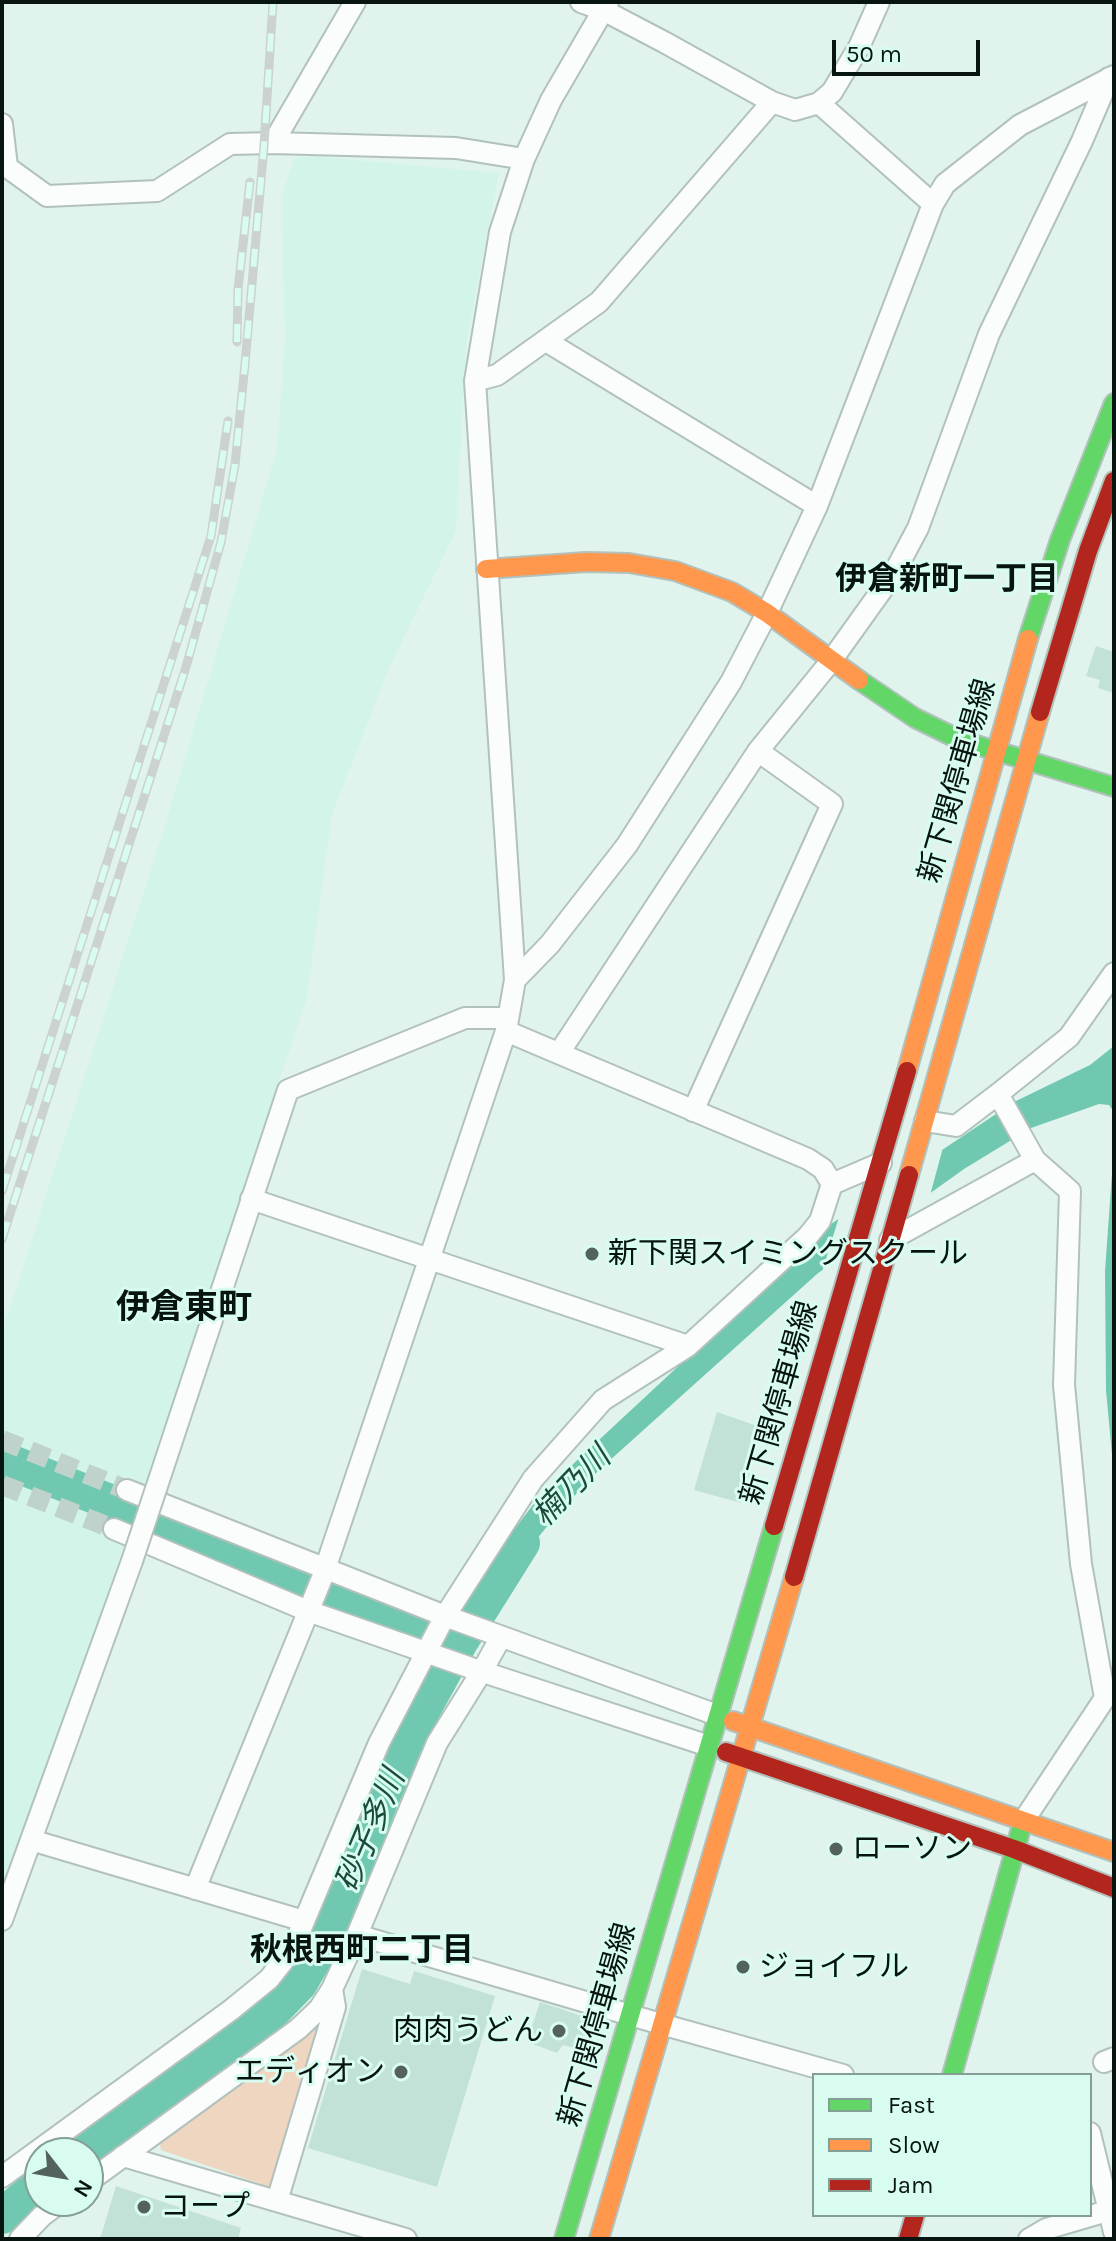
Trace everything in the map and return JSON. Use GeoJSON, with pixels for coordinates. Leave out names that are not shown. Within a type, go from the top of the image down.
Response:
{"type":"FeatureCollection","features":[{"type":"Feature","properties":{"kind":"main road","name":"新下関停車場線"},"geometry":{"type":"LineString","coordinates":[[564,2239],[879,1169],[1025,647],[1060,540],[1114,403]]}},
{"type":"Feature","properties":{"kind":"main road","name":"新下関停車場線"},"geometry":{"type":"LineString","coordinates":[[599,2239],[751,1728],[1025,761],[1088,551],[1114,481]]}},
{"type":"Feature","properties":{"kind":"main road"},"geometry":{"type":"LineString","coordinates":[[486,569],[586,562],[629,563],[675,571],[732,592],[767,613],[915,718],[960,740],[1114,787]]}},
{"type":"Feature","properties":{"kind":"main road"},"geometry":{"type":"LineString","coordinates":[[717,1715],[1114,1852]]}},
{"type":"Feature","properties":{"kind":"main road"},"geometry":{"type":"LineString","coordinates":[[709,1746],[1014,1849],[1114,1888]]}},
{"type":"Feature","properties":{"kind":"main road"},"geometry":{"type":"LineString","coordinates":[[953,2073],[1024,1820]]}},
{"type":"Feature","properties":{"kind":"main road"},"geometry":{"type":"LineString","coordinates":[[908,2239],[914,2217]]}},
{"type":"Feature","properties":{"kind":"street"},"geometry":{"type":"LineString","coordinates":[[273,143],[355,2]]}},
{"type":"Feature","properties":{"kind":"street"},"geometry":{"type":"LineString","coordinates":[[581,2],[606,6],[772,102],[795,110],[819,103],[832,92],[879,2]]}},
{"type":"Feature","properties":{"kind":"street"},"geometry":{"type":"LineString","coordinates":[[195,1889],[323,1573],[507,1024],[515,980],[475,381],[500,232],[524,159],[551,100],[606,6]]}},
{"type":"Feature","properties":{"kind":"street"},"geometry":{"type":"LineString","coordinates":[[515,980],[550,944],[627,845],[731,682],[817,506],[933,204],[945,184],[1020,125],[1112,77]]}},
{"type":"Feature","properties":{"kind":"street"},"geometry":{"type":"LineString","coordinates":[[559,1053],[758,751],[831,661],[894,573],[918,528],[989,334],[1112,77]]}},
{"type":"Feature","properties":{"kind":"street"},"geometry":{"type":"LineString","coordinates":[[475,381],[497,375],[599,302],[772,102]]}},
{"type":"Feature","properties":{"kind":"street"},"geometry":{"type":"LineString","coordinates":[[819,103],[933,204]]}},
{"type":"Feature","properties":{"kind":"street"},"geometry":{"type":"LineString","coordinates":[[2,124],[7,167],[47,196],[157,191],[230,144],[456,148],[524,159]]}},
{"type":"Feature","properties":{"kind":"street"},"geometry":{"type":"LineString","coordinates":[[546,341],[817,506]]}},
{"type":"Feature","properties":{"kind":"street"},"geometry":{"type":"LineString","coordinates":[[693,1111],[832,804],[758,751]]}},
{"type":"Feature","properties":{"kind":"street"},"geometry":{"type":"LineString","coordinates":[[925,1121],[956,1126],[1001,1098],[1069,1037],[1114,973]]}},
{"type":"Feature","properties":{"kind":"street"},"geometry":{"type":"LineString","coordinates":[[2,1920],[132,1561],[288,1090],[465,1018],[507,1024],[559,1053],[808,1159],[823,1169],[832,1184],[820,1221],[808,1236],[688,1346],[603,1400],[533,1479],[447,1619],[379,1743],[292,1950],[269,1979],[2,2177]]}},
{"type":"Feature","properties":{"kind":"street"},"geometry":{"type":"LineString","coordinates":[[1001,1098],[1032,1155],[1070,1191],[1064,1385],[1081,1564],[1105,1698],[1024,1820]]}},
{"type":"Feature","properties":{"kind":"street"},"geometry":{"type":"LineString","coordinates":[[890,1238],[1032,1155]]}},
{"type":"Feature","properties":{"kind":"street"},"geometry":{"type":"LineString","coordinates":[[832,1184],[879,1169]]}},
{"type":"Feature","properties":{"kind":"street"},"geometry":{"type":"LineString","coordinates":[[251,1199],[688,1346]]}},
{"type":"Feature","properties":{"kind":"street"},"geometry":{"type":"LineString","coordinates":[[127,1490],[323,1573],[717,1715]]}},
{"type":"Feature","properties":{"kind":"street"},"geometry":{"type":"LineString","coordinates":[[114,1529],[478,1670],[709,1746]]}},
{"type":"Feature","properties":{"kind":"street"},"geometry":{"type":"LineString","coordinates":[[104,2170],[298,2029],[319,2009],[332,1989],[357,1935],[437,1743],[498,1636]]}},
{"type":"Feature","properties":{"kind":"street"},"geometry":{"type":"LineString","coordinates":[[31,1840],[304,1921]]}},
{"type":"Feature","properties":{"kind":"street"},"geometry":{"type":"LineString","coordinates":[[357,1935],[836,2073]]}},
{"type":"Feature","properties":{"kind":"street"},"geometry":{"type":"LineString","coordinates":[[277,2201],[335,2007],[332,1989]]}},
{"type":"Feature","properties":{"kind":"street"},"geometry":{"type":"LineString","coordinates":[[1092,2140],[1114,2232]]}},
{"type":"Feature","properties":{"kind":"street"},"geometry":{"type":"LineString","coordinates":[[123,2156],[277,2201],[338,2230],[406,2239]]}},
{"type":"Feature","properties":{"kind":"street"},"geometry":{"type":"LineString","coordinates":[[20,2239],[41,2217]]}},
{"type":"Feature","properties":{"kind":"street"},"geometry":{"type":"LineString","coordinates":[[1029,2239],[1046,2229],[1087,2217]]}},
{"type":"Feature","properties":{"kind":"shaded area"},"geometry":{"type":"Polygon","coordinates":[[[311,156],[499,173],[466,344],[456,531],[390,666],[332,814],[307,997],[188,1357],[2,1893],[2,1332],[161,838],[277,449],[285,340],[281,198],[293,159],[311,156]]]}},
{"type":"Feature","properties":{"kind":"shaded area"},"geometry":{"type":"Polygon","coordinates":[[[322,2015],[329,2020],[273,2188],[161,2150],[159,2138],[322,2015]]]}},
{"type":"Feature","properties":{"kind":"water"},"geometry":{"type":"Polygon","coordinates":[[[1114,1046],[1114,1112],[1109,1105],[1099,1104],[1031,1128],[964,1169],[817,1274],[599,1470],[558,1513],[502,1588],[484,1575],[532,1506],[557,1479],[831,1224],[1014,1102],[1090,1065],[1114,1046]]]}},
{"type":"Feature","properties":{"kind":"water"},"geometry":{"type":"Polygon","coordinates":[[[1114,1146],[1114,1476],[1106,1390],[1105,1271],[1114,1146]]]}},
{"type":"Feature","properties":{"kind":"pier"},"geometry":{"type":"Polygon","coordinates":[[[944,1144],[929,1199],[821,1275],[840,1214],[944,1144]]]}},
{"type":"Feature","properties":{"kind":"building"},"geometry":{"type":"Polygon","coordinates":[[[1096,646],[1114,652],[1113,693],[1098,688],[1100,680],[1086,676],[1096,646]]]}},
{"type":"Feature","properties":{"kind":"building"},"geometry":{"type":"Polygon","coordinates":[[[717,1412],[763,1428],[741,1503],[694,1490],[717,1412]]]}},
{"type":"Feature","properties":{"kind":"building","name":"エディオン"},"geometry":{"type":"Polygon","coordinates":[[[362,1969],[410,1984],[414,1971],[495,1996],[437,2187],[308,2148],[362,1969]]]}},
{"type":"Feature","properties":{"kind":"building","name":"肉肉うどん"},"geometry":{"type":"Polygon","coordinates":[[[540,2002],[591,2019],[582,2050],[563,2045],[557,2053],[527,2042],[540,2002]]]}},
{"type":"Feature","properties":{"kind":"building","name":"コープ"},"geometry":{"type":"Polygon","coordinates":[[[116,2186],[241,2228],[238,2239],[100,2239],[116,2186]]]}},
{"type":"Feature","properties":{"kind":"waterway","name":"楠乃川"},"geometry":{"type":"LineString","coordinates":[[2,1459],[460,1642]]}},
{"type":"Feature","properties":{"kind":"waterway","name":"砂子多川"},"geometry":{"type":"LineString","coordinates":[[100,2137],[266,2018],[299,1984],[329,1933],[381,1799],[416,1722],[460,1642],[522,1543]]}},
{"type":"Feature","properties":{"kind":"waterway","name":"砂子多川"},"geometry":{"type":"LineString","coordinates":[[2,2216],[24,2198]]}},
{"type":"Feature","properties":{"kind":"tunnel"},"geometry":{"type":"LineString","coordinates":[[2,1440],[127,1490]]}},
{"type":"Feature","properties":{"kind":"tunnel"},"geometry":{"type":"LineString","coordinates":[[2,1485],[114,1529]]}},
{"type":"Feature","properties":{"kind":"railway"},"geometry":{"type":"LineString","coordinates":[[2,1239],[186,667],[221,542],[235,465],[245,364],[273,2]]}},
{"type":"Feature","properties":{"kind":"railway"},"geometry":{"type":"LineString","coordinates":[[237,342],[238,289],[250,182]]}},
{"type":"Feature","properties":{"kind":"railway"},"geometry":{"type":"LineString","coordinates":[[2,1191],[211,536],[228,421]]}},
{"type":"Feature","properties":{"kind":"traffic: fast"},"geometry":{"type":"LineString","coordinates":[[1028,639],[1060,540],[1114,403]]}},
{"type":"Feature","properties":{"kind":"traffic: fast"},"geometry":{"type":"LineString","coordinates":[[859,680],[915,718],[960,740],[1114,787]]}},
{"type":"Feature","properties":{"kind":"traffic: fast"},"geometry":{"type":"LineString","coordinates":[[564,2239],[774,1526]]}},
{"type":"Feature","properties":{"kind":"traffic: fast"},"geometry":{"type":"LineString","coordinates":[[953,2073],[1020,1832]]}},
{"type":"Feature","properties":{"kind":"traffic: slow"},"geometry":{"type":"LineString","coordinates":[[486,569],[586,562],[629,563],[675,571],[732,592],[767,613],[859,680]]}},
{"type":"Feature","properties":{"kind":"traffic: slow"},"geometry":{"type":"LineString","coordinates":[[907,1071],[1028,639]]}},
{"type":"Feature","properties":{"kind":"traffic: slow"},"geometry":{"type":"LineString","coordinates":[[909,1175],[1040,712]]}},
{"type":"Feature","properties":{"kind":"traffic: slow"},"geometry":{"type":"LineString","coordinates":[[599,2239],[794,1577]]}},
{"type":"Feature","properties":{"kind":"traffic: slow"},"geometry":{"type":"LineString","coordinates":[[733,1721],[1114,1852]]}},
{"type":"Feature","properties":{"kind":"traffic: jam"},"geometry":{"type":"LineString","coordinates":[[1040,712],[1088,551],[1114,481]]}},
{"type":"Feature","properties":{"kind":"traffic: jam"},"geometry":{"type":"LineString","coordinates":[[774,1526],[907,1071]]}},
{"type":"Feature","properties":{"kind":"traffic: jam"},"geometry":{"type":"LineString","coordinates":[[794,1577],[909,1175]]}},
{"type":"Feature","properties":{"kind":"traffic: jam"},"geometry":{"type":"LineString","coordinates":[[726,1752],[1014,1849],[1114,1888]]}},
{"type":"Feature","properties":{"kind":"traffic: jam"},"geometry":{"type":"LineString","coordinates":[[908,2239],[914,2217]]}},
{"type":"Feature","properties":{"kind":"place","name":"新下関スイミングスクール"},"geometry":{"type":"Point","coordinates":[592,1254]}},
{"type":"Feature","properties":{"kind":"place","name":"ローソン"},"geometry":{"type":"Point","coordinates":[836,1849]}},
{"type":"Feature","properties":{"kind":"place","name":"ジョイフル"},"geometry":{"type":"Point","coordinates":[743,1967]}},
{"type":"Feature","properties":{"kind":"place","name":"肉肉うどん"},"geometry":{"type":"Point","coordinates":[559,2031]}},
{"type":"Feature","properties":{"kind":"place","name":"エディオン"},"geometry":{"type":"Point","coordinates":[401,2072]}},
{"type":"Feature","properties":{"kind":"place","name":"コープ"},"geometry":{"type":"Point","coordinates":[144,2207]}},
{"type":"Feature","properties":{"kind":"district","name":"伊倉新町一丁目"},"geometry":{"type":"Point","coordinates":[947,580]}},
{"type":"Feature","properties":{"kind":"district","name":"伊倉東町"},"geometry":{"type":"Point","coordinates":[184,1308]}},
{"type":"Feature","properties":{"kind":"district","name":"秋根西町二丁目"},"geometry":{"type":"Point","coordinates":[362,1951]}}]}
